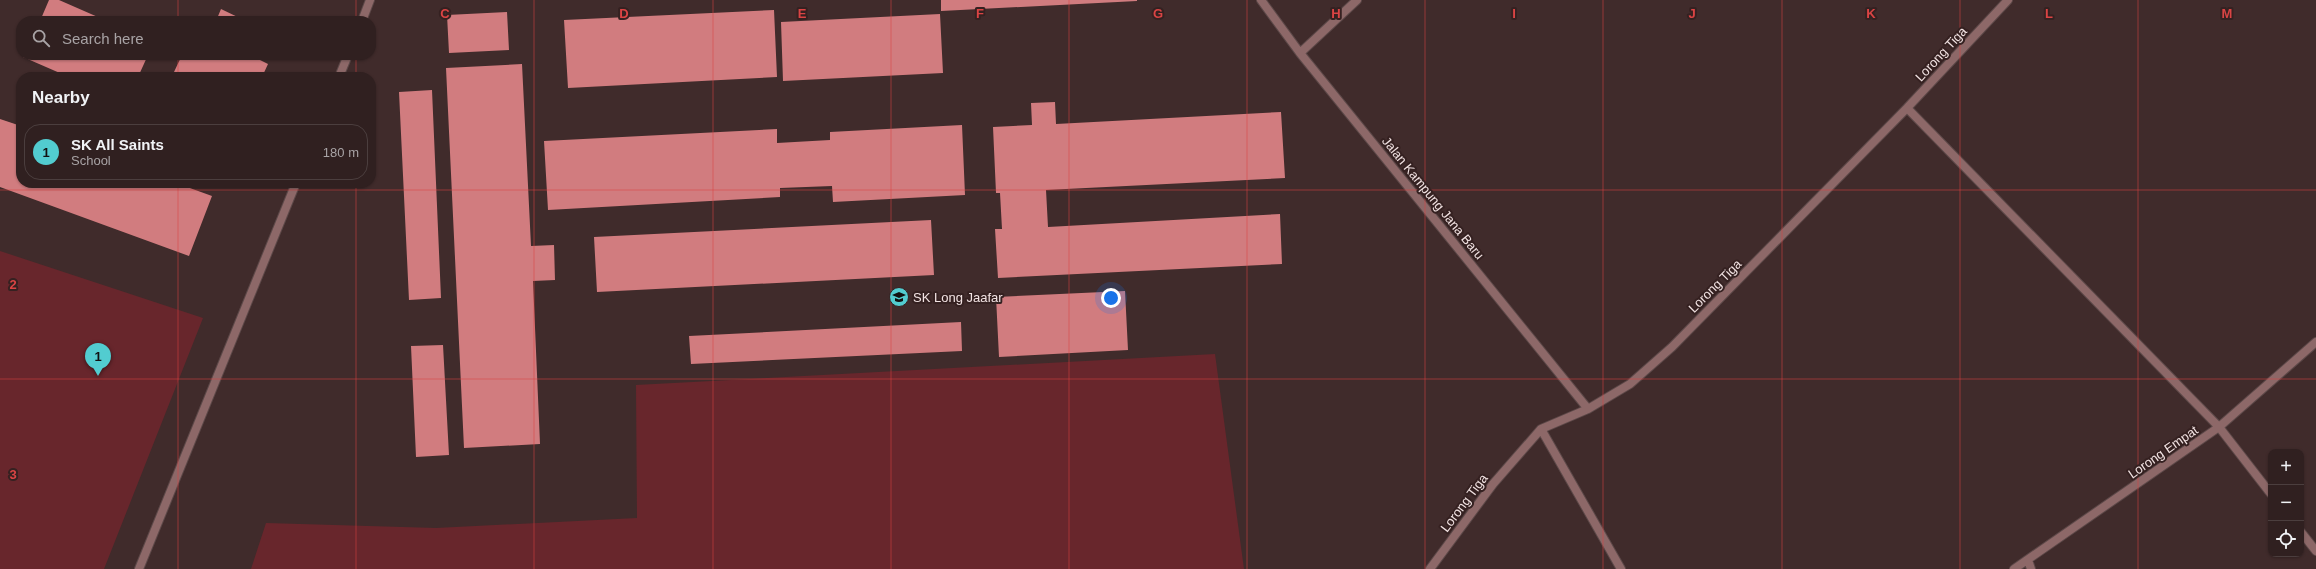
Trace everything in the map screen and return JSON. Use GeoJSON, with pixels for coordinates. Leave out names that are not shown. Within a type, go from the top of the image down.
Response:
{"type":"FeatureCollection","features":[{"type":"Feature","properties":{"kind":"street"},"geometry":{"type":"LineString","coordinates":[[364,16],[370,0]]}},
{"type":"Feature","properties":{"kind":"street","name":"Jalan Kampung Jana Baru"},"geometry":{"type":"LineString","coordinates":[[1261,0],[1300,53],[1588,410]]}},
{"type":"Feature","properties":{"kind":"street"},"geometry":{"type":"LineString","coordinates":[[1300,53],[1357,0]]}},
{"type":"Feature","properties":{"kind":"street","name":"Lorong Tiga"},"geometry":{"type":"LineString","coordinates":[[1430,569],[1493,484],[1541,429],[1588,410],[1630,384],[1672,347],[1907,108],[2008,0]]}},
{"type":"Feature","properties":{"kind":"street"},"geometry":{"type":"LineString","coordinates":[[341,72],[346,60]]}},
{"type":"Feature","properties":{"kind":"street"},"geometry":{"type":"LineString","coordinates":[[1907,108],[2219,427],[2268,490]]}},
{"type":"Feature","properties":{"kind":"street"},"geometry":{"type":"LineString","coordinates":[[139,569],[294,188]]}},
{"type":"Feature","properties":{"kind":"street","name":"Lorong Empat"},"geometry":{"type":"LineString","coordinates":[[2014,569],[2219,427],[2316,342]]}},
{"type":"Feature","properties":{"kind":"street"},"geometry":{"type":"LineString","coordinates":[[1541,429],[1621,569]]}},
{"type":"Feature","properties":{"kind":"street"},"geometry":{"type":"LineString","coordinates":[[2304,536],[2316,551]]}},
{"type":"Feature","properties":{"kind":"street"},"geometry":{"type":"LineString","coordinates":[[2028,560],[2031,569]]}},
{"type":"Feature","properties":{"kind":"shaded area"},"geometry":{"type":"Polygon","coordinates":[[[0,251],[203,318],[104,569],[0,569],[0,251]]]}},
{"type":"Feature","properties":{"kind":"shaded area"},"geometry":{"type":"Polygon","coordinates":[[[1215,354],[1244,569],[251,569],[266,523],[436,528],[637,518],[636,385],[1215,354]]]}},
{"type":"Feature","properties":{"kind":"building"},"geometry":{"type":"Polygon","coordinates":[[[49,0],[59,0],[96,16],[42,16],[49,0]]]}},
{"type":"Feature","properties":{"kind":"building"},"geometry":{"type":"Polygon","coordinates":[[[941,0],[1137,0],[1137,1],[941,11],[941,0]]]}},
{"type":"Feature","properties":{"kind":"building"},"geometry":{"type":"Polygon","coordinates":[[[221,9],[236,16],[218,16],[221,9]]]}},
{"type":"Feature","properties":{"kind":"building"},"geometry":{"type":"Polygon","coordinates":[[[774,10],[777,77],[568,88],[564,20],[774,10]]]}},
{"type":"Feature","properties":{"kind":"building"},"geometry":{"type":"Polygon","coordinates":[[[507,12],[509,50],[449,53],[447,15],[507,12]]]}},
{"type":"Feature","properties":{"kind":"building"},"geometry":{"type":"Polygon","coordinates":[[[940,14],[943,73],[783,81],[781,22],[940,14]]]}},
{"type":"Feature","properties":{"kind":"building"},"geometry":{"type":"Polygon","coordinates":[[[30,60],[146,60],[140,72],[58,72],[30,60]]]}},
{"type":"Feature","properties":{"kind":"building"},"geometry":{"type":"Polygon","coordinates":[[[180,60],[260,60],[268,64],[264,72],[174,72],[180,60]]]}},
{"type":"Feature","properties":{"kind":"building"},"geometry":{"type":"Polygon","coordinates":[[[522,64],[531,246],[554,245],[555,280],[533,281],[540,444],[464,448],[446,68],[522,64]]]}},
{"type":"Feature","properties":{"kind":"building"},"geometry":{"type":"Polygon","coordinates":[[[432,90],[441,298],[409,300],[399,92],[432,90]]]}},
{"type":"Feature","properties":{"kind":"building"},"geometry":{"type":"Polygon","coordinates":[[[1055,102],[1056,124],[1281,112],[1285,178],[1046,190],[1048,227],[1280,214],[1282,264],[998,278],[995,229],[1002,229],[1000,193],[996,193],[993,127],[1032,125],[1031,103],[1055,102]]]}},
{"type":"Feature","properties":{"kind":"building"},"geometry":{"type":"Polygon","coordinates":[[[0,119],[16,124],[16,188],[190,188],[212,196],[189,256],[0,187],[0,119]]]}},
{"type":"Feature","properties":{"kind":"building"},"geometry":{"type":"Polygon","coordinates":[[[962,125],[965,195],[833,202],[832,186],[780,188],[780,197],[548,210],[544,141],[777,129],[777,143],[830,140],[830,132],[962,125]]]}},
{"type":"Feature","properties":{"kind":"building"},"geometry":{"type":"Polygon","coordinates":[[[931,220],[934,275],[597,292],[594,237],[931,220]]]}},
{"type":"Feature","properties":{"kind":"building"},"geometry":{"type":"Polygon","coordinates":[[[1125,291],[1128,350],[999,357],[996,297],[1125,291]]]}},
{"type":"Feature","properties":{"kind":"building"},"geometry":{"type":"Polygon","coordinates":[[[961,322],[962,351],[691,364],[689,336],[961,322]]]}},
{"type":"Feature","properties":{"kind":"building"},"geometry":{"type":"Polygon","coordinates":[[[443,345],[449,455],[416,457],[411,346],[443,345]]]}},
{"type":"Feature","properties":{"kind":"place","name":"SK Long Jaafar"},"geometry":{"type":"Point","coordinates":[899,297]}},
{"type":"Feature","properties":{"kind":"place","name":"SK All Saints"},"geometry":{"type":"Point","coordinates":[98,376]}}]}
